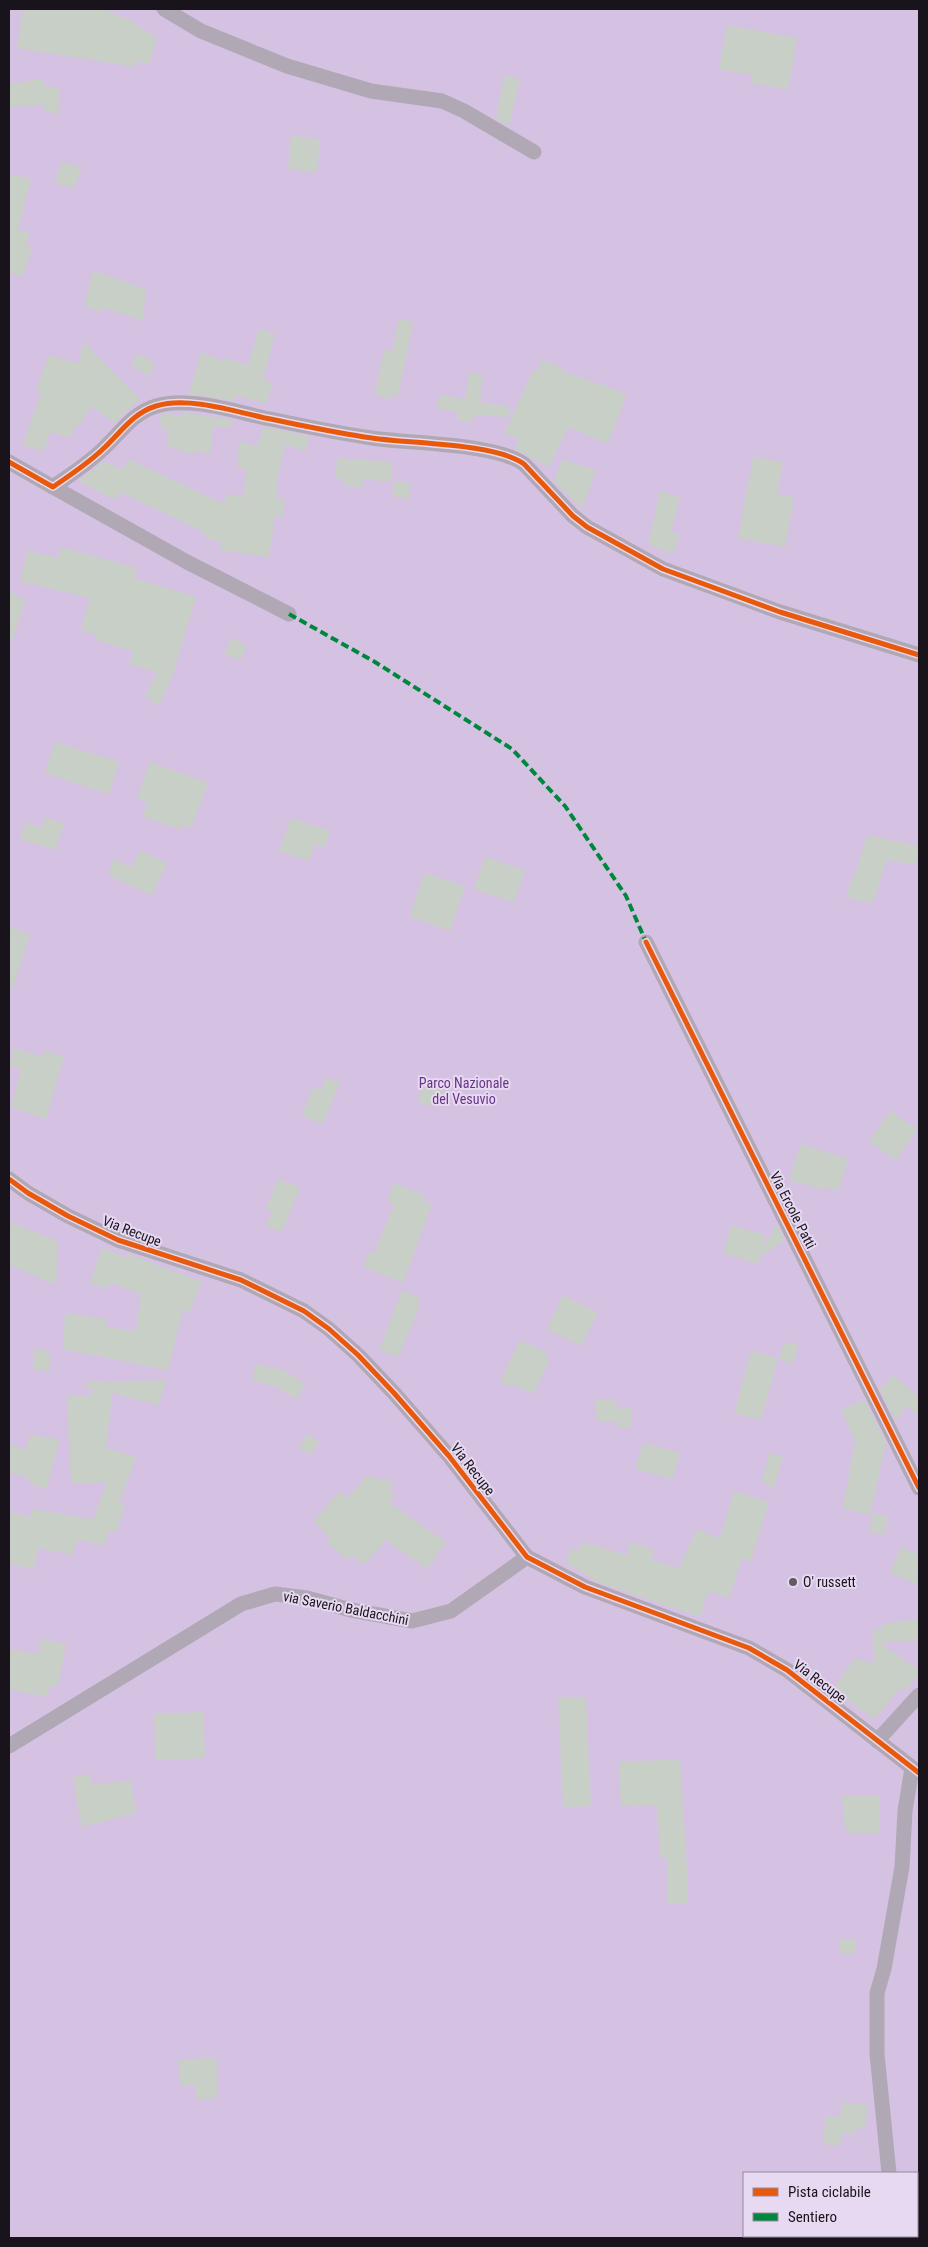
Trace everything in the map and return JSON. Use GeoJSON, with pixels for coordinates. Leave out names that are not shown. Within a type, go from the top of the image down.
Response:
{"type":"FeatureCollection","features":[{"type":"Feature","properties":{"kind":"street"},"geometry":{"type":"LineString","coordinates":[[164,9],[201,30],[287,66],[371,91],[442,101],[464,111],[534,152]]}},
{"type":"Feature","properties":{"kind":"street"},"geometry":{"type":"LineString","coordinates":[[53,487],[89,461],[142,412],[175,402],[372,438],[495,452],[515,457],[524,464],[573,516],[587,527],[663,569],[780,612],[919,655]]}},
{"type":"Feature","properties":{"kind":"street"},"geometry":{"type":"LineString","coordinates":[[9,462],[188,562],[289,614]]}},
{"type":"Feature","properties":{"kind":"street","name":"Via Ercole Patti"},"geometry":{"type":"LineString","coordinates":[[646,942],[919,1488]]}},
{"type":"Feature","properties":{"kind":"street","name":"Via Recupe"},"geometry":{"type":"LineString","coordinates":[[9,1179],[28,1193],[60,1211],[118,1240],[241,1280],[304,1311],[329,1329],[358,1355],[394,1393],[449,1456],[526,1557],[585,1587],[748,1648],[788,1670],[916,1770]]}},
{"type":"Feature","properties":{"kind":"street","name":"via Saverio Baldacchini"},"geometry":{"type":"LineString","coordinates":[[9,1746],[241,1604],[274,1594],[307,1598],[351,1610],[412,1621],[451,1611],[526,1557]]}},
{"type":"Feature","properties":{"kind":"street"},"geometry":{"type":"LineString","coordinates":[[877,1741],[919,1695]]}},
{"type":"Feature","properties":{"kind":"street"},"geometry":{"type":"LineString","coordinates":[[889,2172],[877,2054],[877,1993],[884,1969],[902,1866],[905,1811],[916,1770]]}},
{"type":"Feature","properties":{"kind":"green space","name":"Parco Nazionale del Vesuvio"},"geometry":{"type":"Polygon","coordinates":[[[9,9],[919,9],[919,2238],[9,2238],[9,9]]]}},
{"type":"Feature","properties":{"kind":"building"},"geometry":{"type":"Polygon","coordinates":[[[23,9],[103,9],[131,21],[157,38],[149,64],[138,61],[136,67],[17,48],[23,9]]]}},
{"type":"Feature","properties":{"kind":"building"},"geometry":{"type":"Polygon","coordinates":[[[727,25],[797,38],[788,89],[750,83],[752,75],[719,69],[727,25]]]}},
{"type":"Feature","properties":{"kind":"building"},"geometry":{"type":"Polygon","coordinates":[[[504,75],[520,79],[509,126],[496,119],[504,75]]]}},
{"type":"Feature","properties":{"kind":"building"},"geometry":{"type":"Polygon","coordinates":[[[30,80],[44,80],[44,85],[60,89],[58,115],[44,111],[45,105],[9,107],[9,83],[30,82],[30,80]]]}},
{"type":"Feature","properties":{"kind":"building"},"geometry":{"type":"Polygon","coordinates":[[[291,135],[320,140],[317,172],[288,169],[291,135]]]}},
{"type":"Feature","properties":{"kind":"building"},"geometry":{"type":"Polygon","coordinates":[[[62,162],[82,168],[74,188],[55,183],[62,162]]]}},
{"type":"Feature","properties":{"kind":"building"},"geometry":{"type":"Polygon","coordinates":[[[9,174],[31,179],[18,229],[30,233],[26,246],[32,247],[23,277],[9,272],[9,174]]]}},
{"type":"Feature","properties":{"kind":"building"},"geometry":{"type":"Polygon","coordinates":[[[93,271],[146,289],[143,321],[102,307],[101,312],[84,306],[93,271]]]}},
{"type":"Feature","properties":{"kind":"building"},"geometry":{"type":"Polygon","coordinates":[[[399,319],[413,322],[398,396],[392,395],[391,400],[375,394],[384,349],[392,351],[399,319]]]}},
{"type":"Feature","properties":{"kind":"building"},"geometry":{"type":"Polygon","coordinates":[[[259,329],[275,334],[263,380],[273,383],[266,404],[235,395],[234,401],[189,394],[201,352],[223,361],[224,358],[248,365],[259,329]]]}},
{"type":"Feature","properties":{"kind":"building"},"geometry":{"type":"Polygon","coordinates":[[[84,342],[140,399],[114,423],[91,406],[79,426],[75,425],[70,438],[50,432],[44,451],[23,445],[41,393],[36,391],[49,355],[78,364],[84,342]]]}},
{"type":"Feature","properties":{"kind":"building"},"geometry":{"type":"Polygon","coordinates":[[[136,353],[154,362],[151,376],[132,367],[136,353]]]}},
{"type":"Feature","properties":{"kind":"building"},"geometry":{"type":"Polygon","coordinates":[[[541,360],[563,368],[562,371],[600,383],[626,395],[608,444],[568,427],[549,467],[515,449],[519,439],[504,433],[534,369],[539,371],[541,360]]]}},
{"type":"Feature","properties":{"kind":"building"},"geometry":{"type":"Polygon","coordinates":[[[469,372],[483,375],[480,402],[510,407],[509,417],[473,415],[472,423],[457,420],[457,412],[437,409],[439,395],[465,399],[469,372]]]}},
{"type":"Feature","properties":{"kind":"building"},"geometry":{"type":"Polygon","coordinates":[[[183,412],[232,420],[231,428],[213,426],[210,455],[195,450],[194,454],[167,447],[169,430],[162,429],[159,415],[169,413],[182,417],[183,412]]]}},
{"type":"Feature","properties":{"kind":"building"},"geometry":{"type":"Polygon","coordinates":[[[264,427],[309,436],[305,452],[285,444],[276,484],[278,485],[276,498],[285,499],[283,517],[275,516],[269,557],[220,550],[221,542],[205,539],[206,533],[120,492],[116,500],[78,481],[104,461],[123,470],[128,459],[224,504],[226,494],[243,497],[247,469],[237,468],[239,442],[257,446],[264,427]]]}},
{"type":"Feature","properties":{"kind":"building"},"geometry":{"type":"Polygon","coordinates":[[[753,457],[783,462],[777,494],[794,497],[785,547],[738,538],[753,457]]]}},
{"type":"Feature","properties":{"kind":"building"},"geometry":{"type":"Polygon","coordinates":[[[337,458],[392,462],[391,482],[362,479],[363,487],[344,486],[344,479],[335,478],[337,458]]]}},
{"type":"Feature","properties":{"kind":"building"},"geometry":{"type":"Polygon","coordinates":[[[562,459],[596,470],[582,508],[554,482],[562,459]]]}},
{"type":"Feature","properties":{"kind":"building"},"geometry":{"type":"Polygon","coordinates":[[[394,481],[411,483],[409,499],[392,496],[394,481]]]}},
{"type":"Feature","properties":{"kind":"building"},"geometry":{"type":"Polygon","coordinates":[[[660,491],[680,497],[671,532],[680,534],[673,554],[648,544],[660,491]]]}},
{"type":"Feature","properties":{"kind":"building"},"geometry":{"type":"Polygon","coordinates":[[[61,547],[137,568],[134,578],[196,597],[172,677],[159,706],[145,696],[157,672],[129,664],[133,651],[96,640],[96,635],[81,630],[90,598],[20,581],[27,551],[58,558],[61,547]]]}},
{"type":"Feature","properties":{"kind":"building"},"geometry":{"type":"Polygon","coordinates":[[[9,591],[25,601],[12,642],[9,642],[9,591]]]}},
{"type":"Feature","properties":{"kind":"building"},"geometry":{"type":"Polygon","coordinates":[[[231,638],[247,645],[241,660],[225,654],[231,638]]]}},
{"type":"Feature","properties":{"kind":"building"},"geometry":{"type":"Polygon","coordinates":[[[55,742],[119,762],[109,794],[45,773],[55,742]]]}},
{"type":"Feature","properties":{"kind":"building"},"geometry":{"type":"Polygon","coordinates":[[[150,762],[208,783],[191,828],[182,825],[181,830],[143,816],[148,802],[137,798],[150,762]]]}},
{"type":"Feature","properties":{"kind":"building"},"geometry":{"type":"Polygon","coordinates":[[[45,817],[64,824],[55,850],[20,839],[25,822],[42,828],[45,817]]]}},
{"type":"Feature","properties":{"kind":"building"},"geometry":{"type":"Polygon","coordinates":[[[291,818],[330,831],[325,847],[315,844],[309,861],[279,851],[291,818]]]}},
{"type":"Feature","properties":{"kind":"building"},"geometry":{"type":"Polygon","coordinates":[[[867,835],[919,846],[919,862],[914,861],[913,864],[886,860],[875,899],[873,898],[871,903],[846,897],[853,875],[855,876],[867,835]]]}},
{"type":"Feature","properties":{"kind":"building"},"geometry":{"type":"Polygon","coordinates":[[[140,850],[167,863],[152,895],[108,875],[114,859],[132,867],[140,850]]]}},
{"type":"Feature","properties":{"kind":"building"},"geometry":{"type":"Polygon","coordinates":[[[485,857],[525,870],[514,902],[474,889],[485,857]]]}},
{"type":"Feature","properties":{"kind":"building"},"geometry":{"type":"Polygon","coordinates":[[[424,873],[465,886],[450,931],[410,917],[424,873]]]}},
{"type":"Feature","properties":{"kind":"building"},"geometry":{"type":"Polygon","coordinates":[[[9,927],[30,934],[12,990],[9,989],[9,927]]]}},
{"type":"Feature","properties":{"kind":"building"},"geometry":{"type":"Polygon","coordinates":[[[14,1048],[43,1057],[45,1051],[64,1057],[46,1119],[11,1107],[21,1069],[9,1065],[14,1048]]]}},
{"type":"Feature","properties":{"kind":"building"},"geometry":{"type":"Polygon","coordinates":[[[326,1077],[340,1082],[323,1124],[302,1116],[313,1087],[321,1090],[326,1077]]]}},
{"type":"Feature","properties":{"kind":"building"},"geometry":{"type":"Polygon","coordinates":[[[421,1085],[444,1087],[441,1106],[419,1104],[421,1085]]]}},
{"type":"Feature","properties":{"kind":"building"},"geometry":{"type":"Polygon","coordinates":[[[890,1111],[917,1129],[896,1160],[869,1142],[890,1111]]]}},
{"type":"Feature","properties":{"kind":"building"},"geometry":{"type":"Polygon","coordinates":[[[801,1144],[848,1159],[838,1191],[825,1187],[823,1190],[789,1180],[801,1144]]]}},
{"type":"Feature","properties":{"kind":"building"},"geometry":{"type":"Polygon","coordinates":[[[278,1179],[300,1188],[282,1232],[266,1226],[272,1212],[266,1209],[278,1179]]]}},
{"type":"Feature","properties":{"kind":"building"},"geometry":{"type":"Polygon","coordinates":[[[394,1183],[424,1195],[422,1200],[432,1204],[403,1283],[363,1267],[369,1252],[374,1254],[394,1204],[387,1201],[394,1183]]]}},
{"type":"Feature","properties":{"kind":"building"},"geometry":{"type":"Polygon","coordinates":[[[9,1222],[58,1241],[56,1285],[9,1264],[9,1222]]]}},
{"type":"Feature","properties":{"kind":"building"},"geometry":{"type":"Polygon","coordinates":[[[777,1224],[785,1240],[760,1256],[758,1264],[723,1253],[731,1225],[766,1235],[762,1250],[777,1224]]]}},
{"type":"Feature","properties":{"kind":"building"},"geometry":{"type":"Polygon","coordinates":[[[102,1248],[127,1258],[128,1254],[202,1282],[190,1312],[183,1309],[168,1370],[63,1349],[65,1313],[107,1319],[106,1327],[136,1331],[141,1294],[110,1282],[107,1289],[90,1283],[102,1248]]]}},
{"type":"Feature","properties":{"kind":"building"},"geometry":{"type":"Polygon","coordinates":[[[402,1290],[420,1297],[417,1305],[420,1306],[398,1357],[379,1350],[402,1290]]]}},
{"type":"Feature","properties":{"kind":"building"},"geometry":{"type":"Polygon","coordinates":[[[563,1295],[598,1313],[581,1346],[547,1329],[563,1295]]]}},
{"type":"Feature","properties":{"kind":"building"},"geometry":{"type":"Polygon","coordinates":[[[520,1340],[548,1353],[545,1359],[549,1361],[533,1394],[516,1386],[509,1386],[500,1382],[520,1340]]]}},
{"type":"Feature","properties":{"kind":"building"},"geometry":{"type":"Polygon","coordinates":[[[784,1342],[798,1345],[793,1364],[779,1359],[784,1342]]]}},
{"type":"Feature","properties":{"kind":"building"},"geometry":{"type":"Polygon","coordinates":[[[34,1350],[50,1351],[50,1371],[34,1370],[34,1350]]]}},
{"type":"Feature","properties":{"kind":"building"},"geometry":{"type":"Polygon","coordinates":[[[751,1351],[778,1358],[761,1420],[734,1413],[751,1351]]]}},
{"type":"Feature","properties":{"kind":"building"},"geometry":{"type":"Polygon","coordinates":[[[256,1364],[283,1370],[305,1384],[297,1399],[275,1386],[252,1380],[256,1364]]]}},
{"type":"Feature","properties":{"kind":"building"},"geometry":{"type":"Polygon","coordinates":[[[894,1375],[919,1398],[919,1418],[906,1405],[896,1421],[880,1390],[894,1375]]]}},
{"type":"Feature","properties":{"kind":"building"},"geometry":{"type":"Polygon","coordinates":[[[166,1380],[159,1405],[112,1393],[106,1448],[136,1457],[119,1503],[124,1505],[117,1532],[109,1530],[105,1545],[77,1539],[73,1555],[38,1548],[34,1569],[9,1564],[9,1512],[30,1517],[32,1509],[93,1519],[107,1482],[71,1484],[67,1396],[92,1396],[93,1389],[85,1387],[85,1382],[166,1380]]]}},
{"type":"Feature","properties":{"kind":"building"},"geometry":{"type":"Polygon","coordinates":[[[616,1399],[617,1409],[632,1408],[632,1428],[618,1427],[617,1421],[597,1422],[595,1400],[616,1399]]]}},
{"type":"Feature","properties":{"kind":"building"},"geometry":{"type":"Polygon","coordinates":[[[864,1399],[886,1442],[870,1515],[843,1508],[855,1440],[841,1410],[864,1399]]]}},
{"type":"Feature","properties":{"kind":"building"},"geometry":{"type":"Polygon","coordinates":[[[307,1434],[319,1441],[311,1455],[299,1447],[307,1434]]]}},
{"type":"Feature","properties":{"kind":"building"},"geometry":{"type":"Polygon","coordinates":[[[30,1435],[60,1439],[46,1489],[28,1483],[30,1478],[9,1472],[9,1444],[26,1449],[30,1435]]]}},
{"type":"Feature","properties":{"kind":"building"},"geometry":{"type":"Polygon","coordinates":[[[643,1443],[680,1453],[673,1479],[635,1469],[643,1443]]]}},
{"type":"Feature","properties":{"kind":"building"},"geometry":{"type":"Polygon","coordinates":[[[769,1453],[783,1456],[774,1488],[762,1482],[769,1453]]]}},
{"type":"Feature","properties":{"kind":"building"},"geometry":{"type":"Polygon","coordinates":[[[368,1474],[373,1478],[392,1480],[390,1492],[395,1496],[389,1503],[446,1542],[427,1569],[386,1540],[364,1565],[352,1555],[347,1560],[327,1542],[330,1538],[314,1521],[340,1491],[347,1498],[368,1474]]]}},
{"type":"Feature","properties":{"kind":"building"},"geometry":{"type":"Polygon","coordinates":[[[734,1491],[769,1502],[751,1561],[742,1558],[729,1598],[708,1591],[700,1617],[592,1580],[593,1578],[566,1563],[571,1548],[578,1551],[580,1543],[587,1545],[587,1543],[627,1555],[630,1542],[654,1550],[651,1560],[679,1568],[696,1530],[720,1538],[734,1491]]]}},
{"type":"Feature","properties":{"kind":"building"},"geometry":{"type":"Polygon","coordinates":[[[873,1513],[888,1516],[884,1535],[869,1532],[873,1513]]]}},
{"type":"Feature","properties":{"kind":"building"},"geometry":{"type":"Polygon","coordinates":[[[901,1547],[919,1555],[919,1585],[890,1573],[901,1547]]]}},
{"type":"Feature","properties":{"kind":"building"},"geometry":{"type":"Polygon","coordinates":[[[919,1619],[919,1640],[880,1643],[919,1671],[919,1673],[907,1690],[902,1687],[874,1719],[833,1689],[854,1659],[875,1663],[872,1630],[883,1629],[881,1624],[919,1619]]]}},
{"type":"Feature","properties":{"kind":"building"},"geometry":{"type":"Polygon","coordinates":[[[41,1639],[66,1644],[58,1686],[50,1685],[47,1697],[9,1689],[9,1649],[38,1654],[41,1639]]]}},
{"type":"Feature","properties":{"kind":"building"},"geometry":{"type":"Polygon","coordinates":[[[586,1697],[591,1806],[563,1807],[558,1698],[586,1697]]]}},
{"type":"Feature","properties":{"kind":"building"},"geometry":{"type":"Polygon","coordinates":[[[203,1712],[205,1758],[156,1760],[154,1714],[203,1712]]]}},
{"type":"Feature","properties":{"kind":"building"},"geometry":{"type":"Polygon","coordinates":[[[680,1759],[687,1870],[687,1904],[667,1904],[667,1857],[660,1858],[657,1805],[621,1806],[619,1762],[680,1759]]]}},
{"type":"Feature","properties":{"kind":"building"},"geometry":{"type":"Polygon","coordinates":[[[91,1774],[92,1785],[131,1780],[136,1813],[82,1827],[74,1776],[91,1774]]]}},
{"type":"Feature","properties":{"kind":"building"},"geometry":{"type":"Polygon","coordinates":[[[842,1795],[880,1795],[879,1834],[850,1834],[848,1830],[845,1830],[842,1795]]]}},
{"type":"Feature","properties":{"kind":"building"},"geometry":{"type":"Polygon","coordinates":[[[840,1939],[856,1939],[856,1954],[840,1954],[840,1939]]]}},
{"type":"Feature","properties":{"kind":"building"},"geometry":{"type":"Polygon","coordinates":[[[216,2057],[218,2098],[196,2099],[195,2086],[180,2086],[178,2060],[216,2057]]]}},
{"type":"Feature","properties":{"kind":"building"},"geometry":{"type":"Polygon","coordinates":[[[842,2102],[868,2105],[865,2129],[855,2128],[854,2135],[842,2133],[840,2146],[823,2144],[826,2115],[840,2117],[842,2102]]]}},
{"type":"Feature","properties":{"kind":"marked path"},"geometry":{"type":"LineString","coordinates":[[289,614],[375,662],[512,749],[565,806],[626,896],[646,942]]}},
{"type":"Feature","properties":{"kind":"cycle path"},"geometry":{"type":"LineString","coordinates":[[9,462],[53,487],[92,459],[134,418],[148,409],[168,403],[225,408],[265,418],[359,436],[452,445],[493,452],[511,457],[524,464],[573,516],[587,527],[663,569],[780,612],[919,655]]}},
{"type":"Feature","properties":{"kind":"cycle path"},"geometry":{"type":"LineString","coordinates":[[646,942],[919,1488]]}},
{"type":"Feature","properties":{"kind":"cycle path"},"geometry":{"type":"LineString","coordinates":[[9,1179],[28,1193],[68,1216],[118,1240],[241,1280],[304,1311],[329,1329],[358,1355],[394,1393],[449,1456],[527,1557],[585,1587],[749,1648],[787,1670],[919,1773]]}},
{"type":"Feature","properties":{"kind":"place","name":"O' russett"},"geometry":{"type":"Point","coordinates":[793,1582]}}]}
